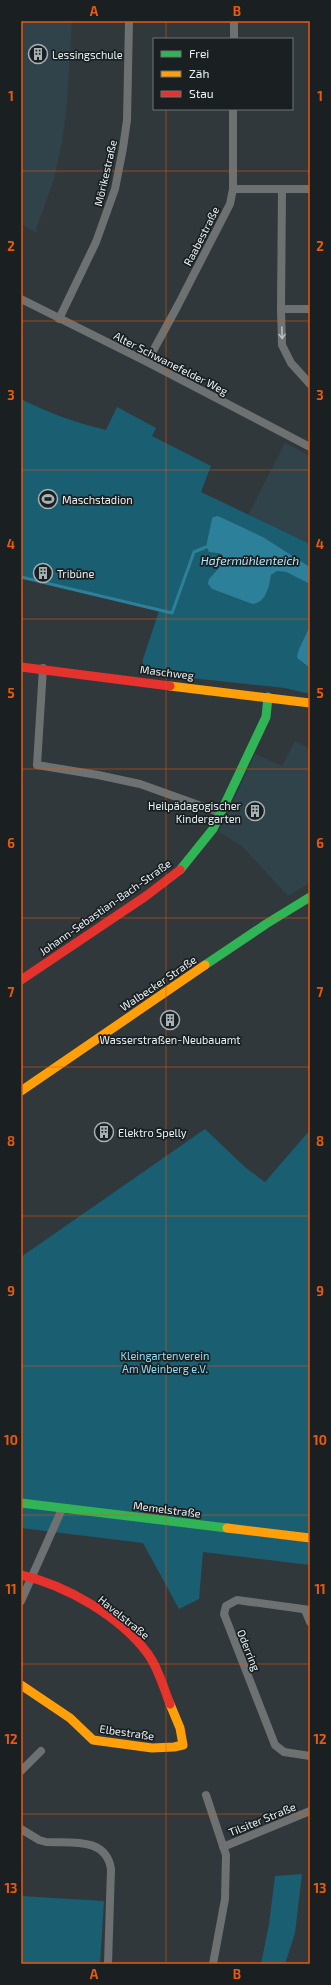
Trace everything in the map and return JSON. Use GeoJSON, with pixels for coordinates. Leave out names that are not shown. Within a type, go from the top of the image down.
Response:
{"type":"FeatureCollection","features":[{"type":"Feature","properties":{"kind":"street","name":"Mörikestraße"},"geometry":{"type":"LineString","coordinates":[[59,319],[96,242],[115,189],[127,120],[129,21]]}},
{"type":"Feature","properties":{"kind":"street"},"geometry":{"type":"LineString","coordinates":[[234,21],[234,38]]}},
{"type":"Feature","properties":{"kind":"street","name":"Raabestraße"},"geometry":{"type":"LineString","coordinates":[[147,362],[230,204],[233,190],[233,110]]}},
{"type":"Feature","properties":{"kind":"street"},"geometry":{"type":"LineString","coordinates":[[282,189],[282,345],[291,364],[310,384]]}},
{"type":"Feature","properties":{"kind":"street"},"geometry":{"type":"LineString","coordinates":[[233,190],[310,189]]}},
{"type":"Feature","properties":{"kind":"street","name":"Alter Schwanefelder Weg"},"geometry":{"type":"LineString","coordinates":[[21,299],[147,362],[310,447]]}},
{"type":"Feature","properties":{"kind":"street"},"geometry":{"type":"LineString","coordinates":[[281,309],[310,309]]}},
{"type":"Feature","properties":{"kind":"street","name":"Maschweg"},"geometry":{"type":"LineString","coordinates":[[21,667],[43,668],[310,702]]}},
{"type":"Feature","properties":{"kind":"street"},"geometry":{"type":"LineString","coordinates":[[43,668],[37,765],[140,784],[221,813]]}},
{"type":"Feature","properties":{"kind":"street","name":"Johann-Sebastian-Bach-Straße"},"geometry":{"type":"LineString","coordinates":[[21,980],[146,896],[181,869],[213,829],[266,717],[268,697]]}},
{"type":"Feature","properties":{"kind":"street","name":"Walbecker Straße"},"geometry":{"type":"LineString","coordinates":[[21,1091],[266,924],[310,897]]}},
{"type":"Feature","properties":{"kind":"street","name":"Memelstraße"},"geometry":{"type":"LineString","coordinates":[[21,1503],[310,1538]]}},
{"type":"Feature","properties":{"kind":"street"},"geometry":{"type":"LineString","coordinates":[[21,1601],[62,1509]]}},
{"type":"Feature","properties":{"kind":"street"},"geometry":{"type":"LineString","coordinates":[[21,1575],[32,1576]]}},
{"type":"Feature","properties":{"kind":"street","name":"Havelstraße"},"geometry":{"type":"LineString","coordinates":[[32,1576],[101,1611],[133,1637],[148,1653],[180,1727],[183,1744],[177,1748]]}},
{"type":"Feature","properties":{"kind":"street","name":"Oderring"},"geometry":{"type":"LineString","coordinates":[[308,1610],[237,1600],[226,1606],[224,1614],[275,1745],[284,1752],[310,1756]]}},
{"type":"Feature","properties":{"kind":"street"},"geometry":{"type":"LineString","coordinates":[[308,1610],[310,1622]]}},
{"type":"Feature","properties":{"kind":"street","name":"Elbestraße"},"geometry":{"type":"LineString","coordinates":[[21,1685],[70,1718],[88,1737],[93,1740],[164,1749],[177,1748]]}},
{"type":"Feature","properties":{"kind":"street"},"geometry":{"type":"LineString","coordinates":[[21,1771],[41,1751]]}},
{"type":"Feature","properties":{"kind":"street"},"geometry":{"type":"LineString","coordinates":[[206,1795],[226,1856],[225,1893],[214,1964]]}},
{"type":"Feature","properties":{"kind":"street","name":"Tilsiter Straße"},"geometry":{"type":"LineString","coordinates":[[223,1847],[310,1812]]}},
{"type":"Feature","properties":{"kind":"street"},"geometry":{"type":"LineString","coordinates":[[21,1829],[39,1840],[46,1842],[96,1846],[106,1855],[111,1869],[108,1964]]}},
{"type":"Feature","properties":{"kind":"shaded area"},"geometry":{"type":"Polygon","coordinates":[[[21,21],[72,21],[67,103],[62,142],[54,179],[36,229],[37,233],[21,224],[21,21]]]}},
{"type":"Feature","properties":{"kind":"shaded area"},"geometry":{"type":"Polygon","coordinates":[[[285,443],[310,456],[310,544],[248,515],[285,443]]]}},
{"type":"Feature","properties":{"kind":"shaded area"},"geometry":{"type":"Polygon","coordinates":[[[295,741],[310,749],[310,883],[288,896],[243,847],[219,832],[255,754],[282,766],[295,741]]]}},
{"type":"Feature","properties":{"kind":"green space"},"geometry":{"type":"Polygon","coordinates":[[[21,399],[63,417],[106,430],[117,407],[156,428],[152,436],[211,466],[201,492],[310,544],[310,567],[263,537],[215,516],[206,549],[224,558],[224,563],[209,579],[212,589],[252,604],[267,592],[271,575],[277,571],[286,572],[310,584],[310,626],[297,658],[310,668],[310,694],[285,688],[143,673],[143,659],[159,611],[21,577],[21,399]]]}},
{"type":"Feature","properties":{"kind":"green space","name":"Kleingartenverein Am Weinberg e.V."},"geometry":{"type":"Polygon","coordinates":[[[205,1129],[246,1168],[265,1182],[310,1130],[310,1565],[203,1552],[199,1599],[179,1609],[143,1543],[21,1528],[21,1257],[205,1129]]]}},
{"type":"Feature","properties":{"kind":"green space"},"geometry":{"type":"Polygon","coordinates":[[[302,1874],[295,1933],[285,1964],[261,1964],[269,1924],[275,1876],[302,1874]]]}},
{"type":"Feature","properties":{"kind":"green space"},"geometry":{"type":"Polygon","coordinates":[[[21,1896],[104,1901],[100,1964],[21,1964],[21,1896]]]}},
{"type":"Feature","properties":{"kind":"water","name":"Hafermühlenteich"},"geometry":{"type":"Polygon","coordinates":[[[218,516],[263,537],[310,567],[310,584],[286,572],[277,571],[271,575],[268,589],[264,598],[257,603],[252,604],[212,589],[208,584],[209,579],[225,561],[221,554],[209,552],[206,547],[212,519],[213,517],[218,516]]]}},
{"type":"Feature","properties":{"kind":"water"},"geometry":{"type":"Polygon","coordinates":[[[310,625],[310,668],[297,658],[297,654],[310,625]]]}},
{"type":"Feature","properties":{"kind":"waterway"},"geometry":{"type":"LineString","coordinates":[[21,577],[172,613],[194,552],[206,547]]}},
{"type":"Feature","properties":{"kind":"traffic: fast"},"geometry":{"type":"LineString","coordinates":[[180,870],[213,829],[266,717],[268,697]]}},
{"type":"Feature","properties":{"kind":"traffic: fast"},"geometry":{"type":"LineString","coordinates":[[205,965],[266,924],[310,897]]}},
{"type":"Feature","properties":{"kind":"traffic: fast"},"geometry":{"type":"LineString","coordinates":[[21,1503],[227,1528]]}},
{"type":"Feature","properties":{"kind":"traffic: slow"},"geometry":{"type":"LineString","coordinates":[[170,686],[310,703]]}},
{"type":"Feature","properties":{"kind":"traffic: slow"},"geometry":{"type":"LineString","coordinates":[[21,1091],[205,965]]}},
{"type":"Feature","properties":{"kind":"traffic: slow"},"geometry":{"type":"LineString","coordinates":[[227,1528],[310,1538]]}},
{"type":"Feature","properties":{"kind":"traffic: slow"},"geometry":{"type":"LineString","coordinates":[[21,1685],[70,1718],[93,1740],[152,1748],[183,1745],[180,1728],[170,1704]]}},
{"type":"Feature","properties":{"kind":"traffic: jam"},"geometry":{"type":"LineString","coordinates":[[21,667],[170,686]]}},
{"type":"Feature","properties":{"kind":"traffic: jam"},"geometry":{"type":"LineString","coordinates":[[21,980],[146,896],[180,870]]}},
{"type":"Feature","properties":{"kind":"traffic: jam"},"geometry":{"type":"LineString","coordinates":[[21,1575],[56,1586],[74,1595],[108,1615],[123,1627],[137,1640],[152,1660],[170,1704]]}},
{"type":"Feature","properties":{"kind":"place","name":"Lessingschule"},"geometry":{"type":"Point","coordinates":[38,54]}},
{"type":"Feature","properties":{"kind":"place","name":"Maschstadion"},"geometry":{"type":"Point","coordinates":[48,499]}},
{"type":"Feature","properties":{"kind":"place","name":"Tribüne"},"geometry":{"type":"Point","coordinates":[43,573]}},
{"type":"Feature","properties":{"kind":"place","name":"Heilpädagogischer Kindergarten"},"geometry":{"type":"Point","coordinates":[255,811]}},
{"type":"Feature","properties":{"kind":"place","name":"Wasserstraßen-Neubauamt"},"geometry":{"type":"Point","coordinates":[170,1020]}},
{"type":"Feature","properties":{"kind":"place","name":"Elektro Spelly"},"geometry":{"type":"Point","coordinates":[104,1132]}}]}
